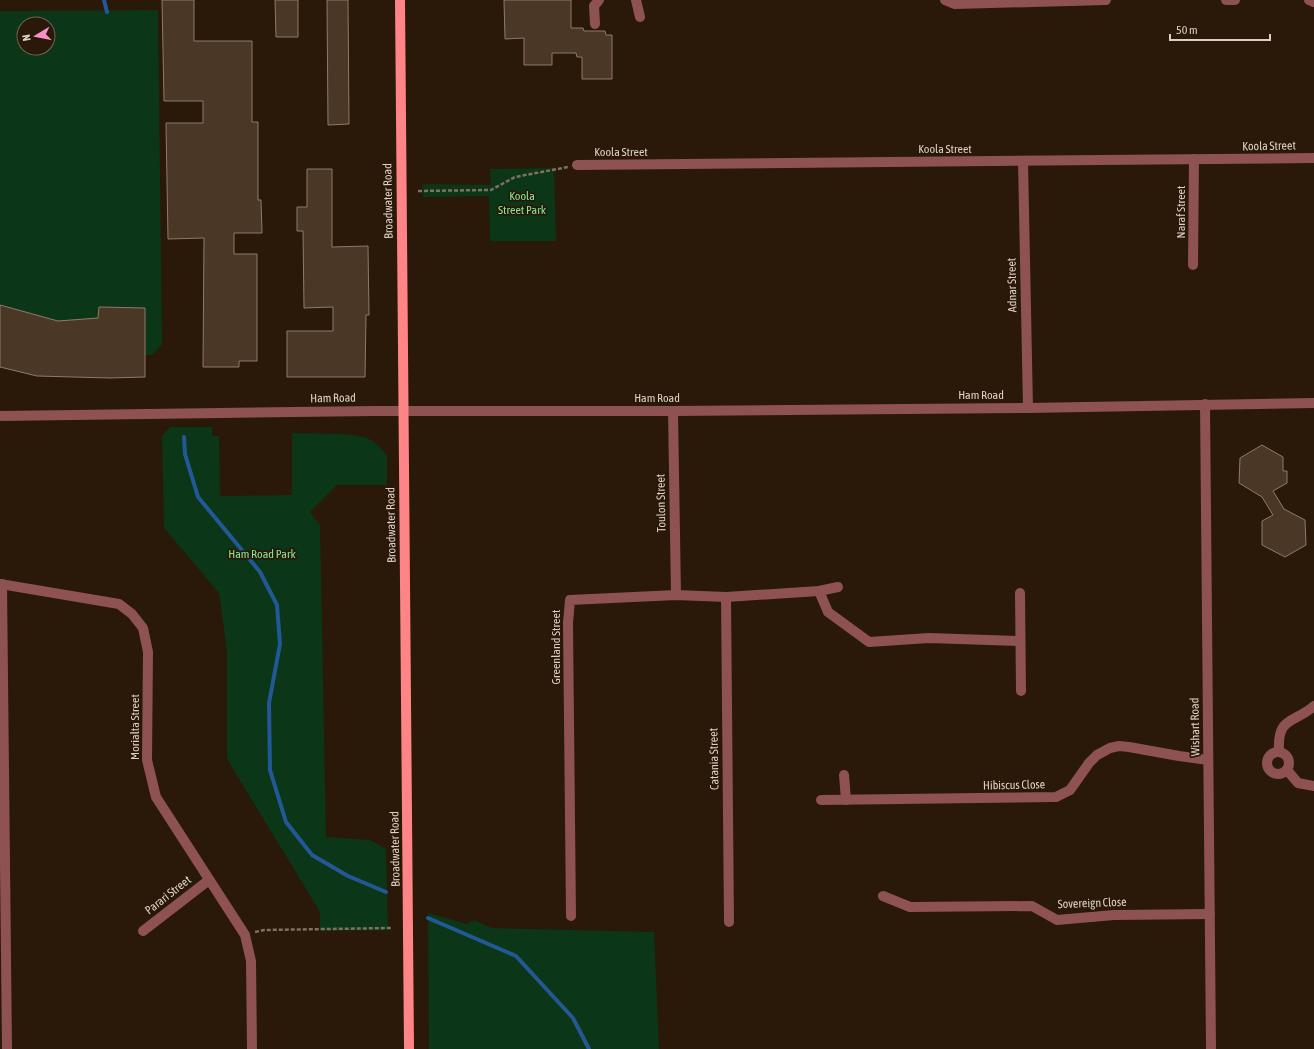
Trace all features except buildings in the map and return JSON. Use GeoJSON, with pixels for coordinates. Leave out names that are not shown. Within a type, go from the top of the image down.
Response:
{"type":"FeatureCollection","features":[{"type":"Feature","properties":{"kind":"main road","name":"Broadwater Road"},"geometry":{"type":"LineString","coordinates":[[400,0],[409,1049]]}},
{"type":"Feature","properties":{"kind":"street"},"geometry":{"type":"LineString","coordinates":[[595,24],[594,6],[600,0]]}},
{"type":"Feature","properties":{"kind":"street"},"geometry":{"type":"LineString","coordinates":[[636,0],[640,17]]}},
{"type":"Feature","properties":{"kind":"street"},"geometry":{"type":"LineString","coordinates":[[945,0],[955,4],[1106,0]]}},
{"type":"Feature","properties":{"kind":"street"},"geometry":{"type":"LineString","coordinates":[[1226,0],[1235,0]]}},
{"type":"Feature","properties":{"kind":"street"},"geometry":{"type":"LineString","coordinates":[[1309,0],[1314,2]]}},
{"type":"Feature","properties":{"kind":"street","name":"Koola Street"},"geometry":{"type":"LineString","coordinates":[[577,165],[1314,158]]}},
{"type":"Feature","properties":{"kind":"street","name":"Naraf Street"},"geometry":{"type":"LineString","coordinates":[[1193,265],[1194,159]]}},
{"type":"Feature","properties":{"kind":"street","name":"Adnar Street"},"geometry":{"type":"LineString","coordinates":[[1023,161],[1028,408]]}},
{"type":"Feature","properties":{"kind":"street","name":"Ham Road"},"geometry":{"type":"LineString","coordinates":[[0,416],[403,411],[673,411],[1028,408],[1314,403]]}},
{"type":"Feature","properties":{"kind":"street","name":"Wishart Road"},"geometry":{"type":"LineString","coordinates":[[1205,404],[1211,1049]]}},
{"type":"Feature","properties":{"kind":"street","name":"Toulon Street"},"geometry":{"type":"LineString","coordinates":[[673,411],[676,595]]}},
{"type":"Feature","properties":{"kind":"street"},"geometry":{"type":"LineString","coordinates":[[1,584],[7,1049]]}},
{"type":"Feature","properties":{"kind":"street","name":"Morialta Street"},"geometry":{"type":"LineString","coordinates":[[1,584],[118,604],[132,614],[144,628],[148,652],[147,760],[156,797],[245,935],[251,961],[252,1049]]}},
{"type":"Feature","properties":{"kind":"street","name":"Greenland Street"},"geometry":{"type":"LineString","coordinates":[[571,916],[568,631],[570,600],[676,595],[726,597],[819,591],[838,587]]}},
{"type":"Feature","properties":{"kind":"street"},"geometry":{"type":"LineString","coordinates":[[819,591],[828,612],[869,642],[929,638],[1020,641]]}},
{"type":"Feature","properties":{"kind":"street"},"geometry":{"type":"LineString","coordinates":[[1020,593],[1021,691]]}},
{"type":"Feature","properties":{"kind":"street","name":"Catania Street"},"geometry":{"type":"LineString","coordinates":[[726,597],[729,922]]}},
{"type":"Feature","properties":{"kind":"street"},"geometry":{"type":"LineString","coordinates":[[1279,752],[1280,733],[1283,726],[1314,706]]}},
{"type":"Feature","properties":{"kind":"street","name":"Hibiscus Close"},"geometry":{"type":"LineString","coordinates":[[821,800],[1056,797],[1070,790],[1089,763],[1097,755],[1110,748],[1119,746],[1208,760]]}},
{"type":"Feature","properties":{"kind":"street"},"geometry":{"type":"LineString","coordinates":[[1283,752],[1288,757],[1290,764],[1287,770],[1280,774],[1273,773],[1268,767],[1268,759],[1272,753],[1283,752]]}},
{"type":"Feature","properties":{"kind":"street"},"geometry":{"type":"LineString","coordinates":[[1287,770],[1298,783],[1314,786]]}},
{"type":"Feature","properties":{"kind":"street"},"geometry":{"type":"LineString","coordinates":[[844,775],[846,800]]}},
{"type":"Feature","properties":{"kind":"street","name":"Parari Street"},"geometry":{"type":"LineString","coordinates":[[143,931],[209,880]]}},
{"type":"Feature","properties":{"kind":"street","name":"Sovereign Close"},"geometry":{"type":"LineString","coordinates":[[884,896],[910,907],[1032,906],[1057,920],[1114,915],[1210,914]]}},
{"type":"Feature","properties":{"kind":"path"},"geometry":{"type":"LineString","coordinates":[[418,191],[491,190],[516,177],[577,165]]}},
{"type":"Feature","properties":{"kind":"path"},"geometry":{"type":"LineString","coordinates":[[245,935],[264,930],[392,928]]}},
{"type":"Feature","properties":{"kind":"green space"},"geometry":{"type":"Polygon","coordinates":[[[158,10],[162,344],[152,355],[0,358],[0,11],[158,10]]]}},
{"type":"Feature","properties":{"kind":"green space","name":"Koola Street Park"},"geometry":{"type":"Polygon","coordinates":[[[554,168],[556,241],[490,241],[489,196],[423,197],[422,184],[491,185],[490,169],[554,168]]]}},
{"type":"Feature","properties":{"kind":"green space","name":"Ham Road Park"},"geometry":{"type":"Polygon","coordinates":[[[170,427],[212,427],[212,436],[219,436],[220,496],[292,495],[292,433],[359,436],[369,439],[375,443],[387,456],[387,485],[337,485],[310,512],[320,525],[326,837],[370,840],[386,849],[388,930],[320,931],[320,912],[227,759],[227,651],[219,593],[164,528],[162,436],[170,427]]]}},
{"type":"Feature","properties":{"kind":"green space"},"geometry":{"type":"Polygon","coordinates":[[[428,913],[467,924],[474,920],[492,928],[654,932],[659,1049],[429,1049],[428,913]]]}},
{"type":"Feature","properties":{"kind":"waterway"},"geometry":{"type":"LineString","coordinates":[[104,0],[107,12]]}},
{"type":"Feature","properties":{"kind":"waterway"},"geometry":{"type":"LineString","coordinates":[[184,437],[185,454],[198,497],[260,572],[277,605],[280,644],[269,703],[270,770],[286,822],[312,855],[348,876],[386,892]]}},
{"type":"Feature","properties":{"kind":"waterway"},"geometry":{"type":"LineString","coordinates":[[428,918],[516,956],[573,1018],[589,1049]]}}]}
